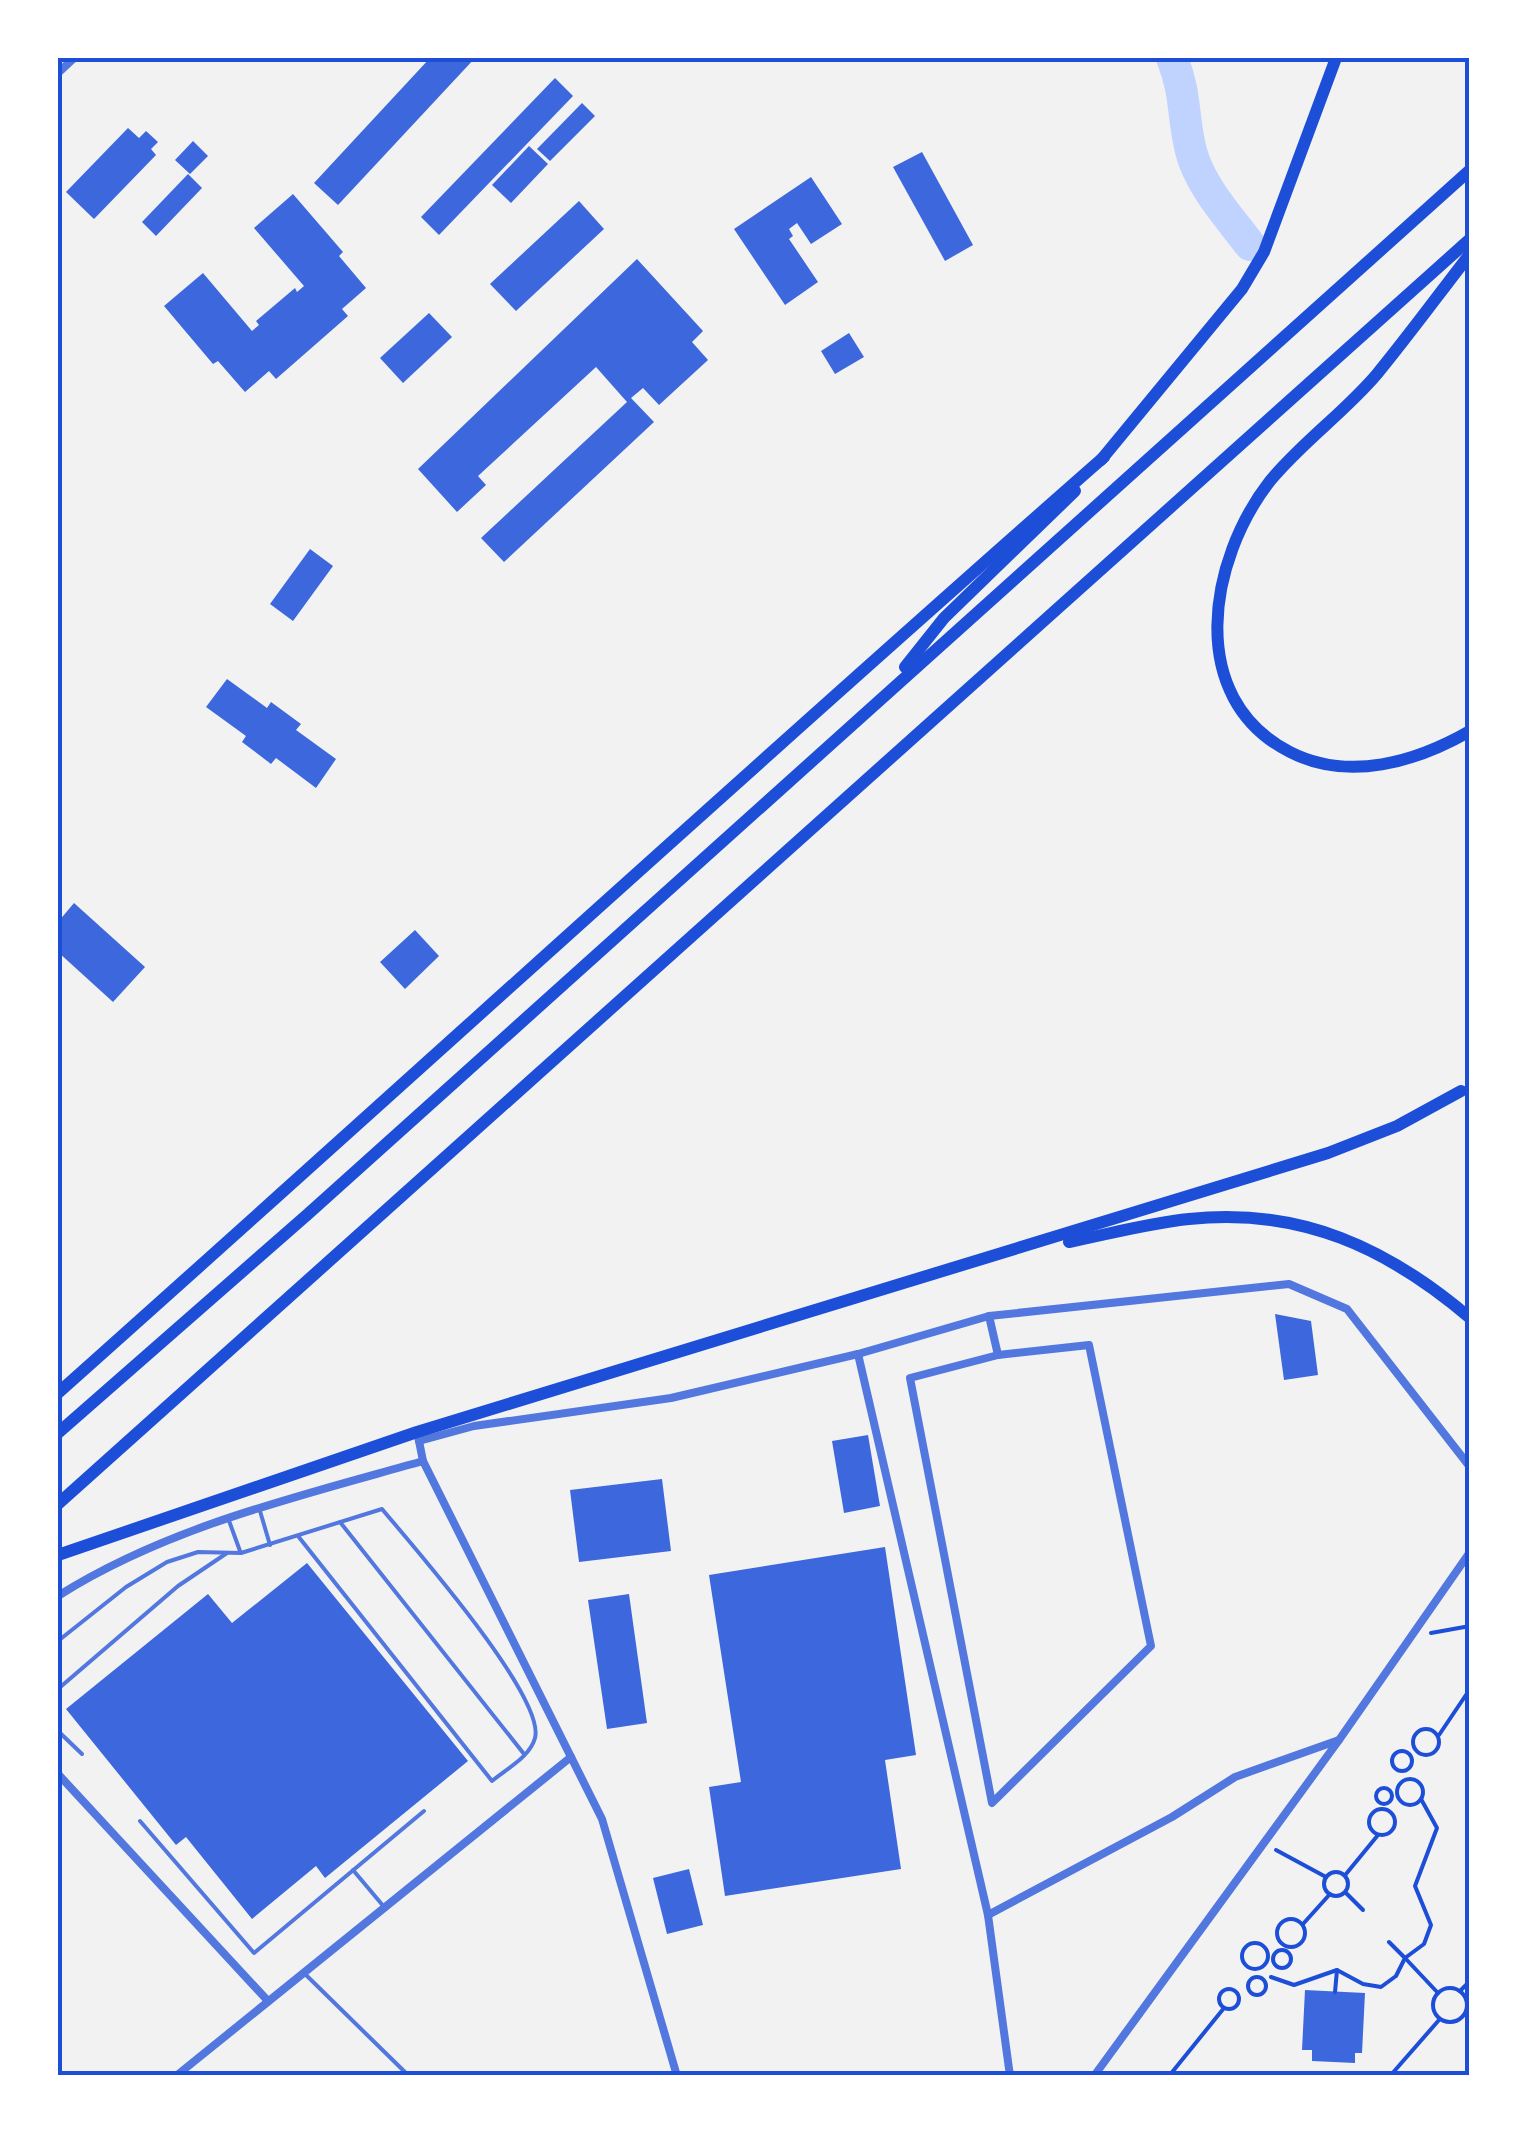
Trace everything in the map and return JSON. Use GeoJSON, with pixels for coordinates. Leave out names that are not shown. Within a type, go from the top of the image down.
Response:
{"type":"FeatureCollection","features":[{"type":"Feature","properties":{"kind":"highway"},"geometry":{"type":"LineString","coordinates":[[882,696],[944,618],[1055,515],[1242,289],[1264,252],[1336,58]]}},
{"type":"Feature","properties":{"kind":"highway"},"geometry":{"type":"LineString","coordinates":[[58,1433],[1470,170]]}},
{"type":"Feature","properties":{"kind":"highway"},"geometry":{"type":"LineString","coordinates":[[58,1504],[1470,239]]}},
{"type":"Feature","properties":{"kind":"highway"},"geometry":{"type":"LineString","coordinates":[[1470,254],[1375,376],[1272,478],[1249,510],[1218,596],[1216,626],[1218,657],[1228,686],[1247,715],[1274,742],[1307,759],[1377,766],[1428,752],[1470,730]]}},
{"type":"Feature","properties":{"kind":"highway"},"geometry":{"type":"LineString","coordinates":[[58,1394],[736,781],[1104,457]]}},
{"type":"Feature","properties":{"kind":"highway"},"geometry":{"type":"LineString","coordinates":[[58,1555],[418,1436],[1328,1153],[1397,1126],[1462,1091]]}},
{"type":"Feature","properties":{"kind":"highway"},"geometry":{"type":"LineString","coordinates":[[1012,1253],[1189,1218],[1258,1220],[1351,1238],[1396,1262],[1470,1318]]}},
{"type":"Feature","properties":{"kind":"street"},"geometry":{"type":"LineString","coordinates":[[58,73],[74,58]]}},
{"type":"Feature","properties":{"kind":"street"},"geometry":{"type":"LineString","coordinates":[[677,2076],[602,1819],[423,1461],[418,1436],[671,1398],[858,1354],[989,1316],[1290,1284],[1347,1310],[1470,1467]]}},
{"type":"Feature","properties":{"kind":"street"},"geometry":{"type":"LineString","coordinates":[[989,1316],[998,1355]]}},
{"type":"Feature","properties":{"kind":"street"},"geometry":{"type":"LineString","coordinates":[[1089,1344],[1151,1646],[992,1804],[910,1378],[998,1355],[1089,1344]]}},
{"type":"Feature","properties":{"kind":"street"},"geometry":{"type":"LineString","coordinates":[[858,1354],[988,1915],[1010,2076]]}},
{"type":"Feature","properties":{"kind":"street"},"geometry":{"type":"LineString","coordinates":[[58,1596],[93,1574],[228,1518],[423,1461]]}},
{"type":"Feature","properties":{"kind":"street"},"geometry":{"type":"LineString","coordinates":[[1094,2076],[1340,1740],[1470,1552]]}},
{"type":"Feature","properties":{"kind":"street"},"geometry":{"type":"LineString","coordinates":[[988,1915],[1172,1818],[1235,1777],[1340,1740]]}},
{"type":"Feature","properties":{"kind":"street"},"geometry":{"type":"LineString","coordinates":[[176,2076],[571,1757]]}},
{"type":"Feature","properties":{"kind":"street"},"geometry":{"type":"LineString","coordinates":[[58,1774],[268,2000]]}},
{"type":"Feature","properties":{"kind":"lane"},"geometry":{"type":"LineString","coordinates":[[259,1508],[270,1544]]}},
{"type":"Feature","properties":{"kind":"lane"},"geometry":{"type":"LineString","coordinates":[[58,1642],[152,1568],[198,1552],[241,1553],[382,1509],[480,1627],[535,1722],[535,1737],[525,1755],[492,1781],[298,1536]]}},
{"type":"Feature","properties":{"kind":"lane"},"geometry":{"type":"LineString","coordinates":[[228,1518],[241,1553]]}},
{"type":"Feature","properties":{"kind":"lane"},"geometry":{"type":"LineString","coordinates":[[340,1522],[525,1755]]}},
{"type":"Feature","properties":{"kind":"lane"},"geometry":{"type":"LineString","coordinates":[[58,1689],[178,1586],[228,1553]]}},
{"type":"Feature","properties":{"kind":"lane"},"geometry":{"type":"LineString","coordinates":[[58,1732],[82,1754]]}},
{"type":"Feature","properties":{"kind":"lane"},"geometry":{"type":"LineString","coordinates":[[140,1821],[254,1953],[424,1810]]}},
{"type":"Feature","properties":{"kind":"lane"},"geometry":{"type":"LineString","coordinates":[[353,1870],[385,1908]]}},
{"type":"Feature","properties":{"kind":"lane"},"geometry":{"type":"LineString","coordinates":[[305,1973],[409,2076]]}},
{"type":"Feature","properties":{"kind":"path"},"geometry":{"type":"LineString","coordinates":[[1431,1633],[1470,1626]]}},
{"type":"Feature","properties":{"kind":"path"},"geometry":{"type":"LineString","coordinates":[[1409,1780],[1406,1771],[1410,1756],[1434,1752],[1438,1736],[1470,1689]]}},
{"type":"Feature","properties":{"kind":"path"},"geometry":{"type":"LineString","coordinates":[[1417,1752],[1412,1740],[1416,1732],[1428,1728],[1438,1736]]}},
{"type":"Feature","properties":{"kind":"path"},"geometry":{"type":"LineString","coordinates":[[1406,1771],[1396,1770],[1393,1758],[1402,1752],[1410,1756]]}},
{"type":"Feature","properties":{"kind":"path"},"geometry":{"type":"LineString","coordinates":[[1409,1780],[1399,1786],[1394,1795],[1384,1806],[1372,1813],[1369,1821],[1378,1834],[1387,1835],[1395,1825],[1395,1816],[1384,1806],[1377,1802],[1378,1791],[1387,1789],[1394,1795],[1409,1805],[1421,1799]]}},
{"type":"Feature","properties":{"kind":"path"},"geometry":{"type":"LineString","coordinates":[[1271,1978],[1294,1985],[1337,1970],[1363,1984],[1381,1986],[1396,1976],[1406,1958],[1424,1944],[1432,1925],[1414,1886],[1437,1828],[1421,1799],[1420,1784],[1409,1780]]}},
{"type":"Feature","properties":{"kind":"path"},"geometry":{"type":"LineString","coordinates":[[1345,1875],[1378,1834]]}},
{"type":"Feature","properties":{"kind":"path"},"geometry":{"type":"LineString","coordinates":[[1276,1850],[1326,1877]]}},
{"type":"Feature","properties":{"kind":"path"},"geometry":{"type":"LineString","coordinates":[[1330,1894],[1324,1885],[1326,1877],[1337,1871],[1349,1882],[1346,1892]]}},
{"type":"Feature","properties":{"kind":"path"},"geometry":{"type":"LineString","coordinates":[[1250,1992],[1249,1980],[1270,1958],[1302,1942],[1303,1924],[1330,1894],[1346,1892]]}},
{"type":"Feature","properties":{"kind":"path"},"geometry":{"type":"LineString","coordinates":[[1346,1892],[1363,1910]]}},
{"type":"Feature","properties":{"kind":"path"},"geometry":{"type":"LineString","coordinates":[[1239,1996],[1260,1994],[1278,1967],[1290,1963],[1287,1949],[1279,1940],[1278,1926],[1290,1919],[1303,1924]]}},
{"type":"Feature","properties":{"kind":"path"},"geometry":{"type":"LineString","coordinates":[[1390,1942],[1438,1993]]}},
{"type":"Feature","properties":{"kind":"path"},"geometry":{"type":"LineString","coordinates":[[1266,1984],[1244,1963],[1245,1948],[1260,1944],[1278,1967]]}},
{"type":"Feature","properties":{"kind":"path"},"geometry":{"type":"LineString","coordinates":[[1335,1992],[1337,1970]]}},
{"type":"Feature","properties":{"kind":"path"},"geometry":{"type":"LineString","coordinates":[[1460,1991],[1470,1981]]}},
{"type":"Feature","properties":{"kind":"path"},"geometry":{"type":"LineString","coordinates":[[1440,2020],[1432,2005],[1438,1993],[1446,1988],[1460,1991]]}},
{"type":"Feature","properties":{"kind":"path"},"geometry":{"type":"LineString","coordinates":[[1224,2008],[1219,1999],[1224,1991],[1234,1990],[1239,1996]]}},
{"type":"Feature","properties":{"kind":"path"},"geometry":{"type":"LineString","coordinates":[[1440,2020],[1455,2022],[1464,2016],[1467,2005],[1460,1991]]}},
{"type":"Feature","properties":{"kind":"path"},"geometry":{"type":"LineString","coordinates":[[1169,2076],[1224,2008],[1236,2007],[1239,1996]]}},
{"type":"Feature","properties":{"kind":"path"},"geometry":{"type":"LineString","coordinates":[[1390,2076],[1440,2020]]}},
{"type":"Feature","properties":{"kind":"building"},"geometry":{"type":"Polygon","coordinates":[[[430,58],[475,58],[338,205],[314,183],[430,58]]]}},
{"type":"Feature","properties":{"kind":"building"},"geometry":{"type":"Polygon","coordinates":[[[555,78],[573,96],[439,235],[421,217],[555,78]]]}},
{"type":"Feature","properties":{"kind":"building"},"geometry":{"type":"Polygon","coordinates":[[[582,103],[595,116],[550,161],[537,149],[582,103]]]}},
{"type":"Feature","properties":{"kind":"building"},"geometry":{"type":"Polygon","coordinates":[[[128,128],[139,138],[146,131],[158,142],[151,149],[156,155],[94,219],[66,192],[128,128]]]}},
{"type":"Feature","properties":{"kind":"building"},"geometry":{"type":"Polygon","coordinates":[[[193,141],[208,156],[190,174],[175,160],[193,141]]]}},
{"type":"Feature","properties":{"kind":"building"},"geometry":{"type":"Polygon","coordinates":[[[529,146],[548,164],[511,203],[492,185],[529,146]]]}},
{"type":"Feature","properties":{"kind":"building"},"geometry":{"type":"Polygon","coordinates":[[[922,152],[973,245],[945,261],[893,167],[922,152]]]}},
{"type":"Feature","properties":{"kind":"building"},"geometry":{"type":"Polygon","coordinates":[[[188,174],[202,188],[156,236],[142,222],[188,174]]]}},
{"type":"Feature","properties":{"kind":"building"},"geometry":{"type":"Polygon","coordinates":[[[811,177],[842,224],[811,244],[797,223],[789,229],[793,236],[789,239],[818,282],[785,305],[734,229],[811,177]]]}},
{"type":"Feature","properties":{"kind":"building"},"geometry":{"type":"Polygon","coordinates":[[[293,194],[343,252],[339,256],[366,288],[342,309],[348,316],[276,379],[269,371],[245,392],[218,361],[213,364],[164,306],[203,273],[252,331],[259,325],[256,321],[295,288],[297,292],[304,286],[254,228],[293,194]]]}},
{"type":"Feature","properties":{"kind":"building"},"geometry":{"type":"Polygon","coordinates":[[[579,201],[604,229],[516,311],[490,284],[579,201]]]}},
{"type":"Feature","properties":{"kind":"building"},"geometry":{"type":"Polygon","coordinates":[[[637,259],[703,331],[692,342],[708,360],[659,405],[643,388],[631,398],[654,422],[504,562],[481,538],[627,402],[596,367],[478,476],[486,485],[457,512],[418,469],[637,259]]]}},
{"type":"Feature","properties":{"kind":"building"},"geometry":{"type":"Polygon","coordinates":[[[429,313],[452,337],[403,383],[380,358],[429,313]]]}},
{"type":"Feature","properties":{"kind":"building"},"geometry":{"type":"Polygon","coordinates":[[[849,333],[864,357],[835,374],[821,351],[849,333]]]}},
{"type":"Feature","properties":{"kind":"building"},"geometry":{"type":"Polygon","coordinates":[[[310,549],[333,566],[293,621],[270,604],[310,549]]]}},
{"type":"Feature","properties":{"kind":"building"},"geometry":{"type":"Polygon","coordinates":[[[227,679],[267,708],[271,702],[301,724],[296,730],[336,759],[316,788],[276,758],[271,764],[242,742],[246,736],[206,707],[227,679]]]}},
{"type":"Feature","properties":{"kind":"building"},"geometry":{"type":"Polygon","coordinates":[[[74,903],[145,967],[113,1002],[58,952],[58,922],[74,903]]]}},
{"type":"Feature","properties":{"kind":"building"},"geometry":{"type":"Polygon","coordinates":[[[415,930],[439,956],[405,989],[380,962],[415,930]]]}},
{"type":"Feature","properties":{"kind":"building"},"geometry":{"type":"Polygon","coordinates":[[[1275,1314],[1311,1321],[1318,1375],[1284,1380],[1275,1314]]]}},
{"type":"Feature","properties":{"kind":"building"},"geometry":{"type":"Polygon","coordinates":[[[868,1435],[880,1506],[844,1513],[832,1441],[868,1435]]]}},
{"type":"Feature","properties":{"kind":"building"},"geometry":{"type":"Polygon","coordinates":[[[662,1479],[671,1551],[579,1562],[570,1490],[662,1479]]]}},
{"type":"Feature","properties":{"kind":"building"},"geometry":{"type":"Polygon","coordinates":[[[885,1547],[916,1755],[885,1760],[901,1869],[725,1896],[709,1787],[741,1782],[709,1575],[885,1547]]]}},
{"type":"Feature","properties":{"kind":"building"},"geometry":{"type":"Polygon","coordinates":[[[307,1563],[468,1761],[325,1878],[316,1866],[252,1919],[186,1837],[176,1845],[66,1709],[208,1594],[232,1623],[307,1563]]]}},
{"type":"Feature","properties":{"kind":"building"},"geometry":{"type":"Polygon","coordinates":[[[629,1594],[647,1723],[607,1729],[588,1600],[629,1594]]]}},
{"type":"Feature","properties":{"kind":"building"},"geometry":{"type":"Polygon","coordinates":[[[689,1869],[703,1925],[667,1934],[653,1878],[689,1869]]]}},
{"type":"Feature","properties":{"kind":"building"},"geometry":{"type":"Polygon","coordinates":[[[1305,1990],[1365,1993],[1362,2053],[1355,2053],[1355,2063],[1312,2061],[1312,2050],[1302,2050],[1305,1990]]]}},
{"type":"Feature","properties":{"kind":"waterway"},"geometry":{"type":"LineString","coordinates":[[1172,58],[1195,164],[1216,201],[1250,245]]}}]}
